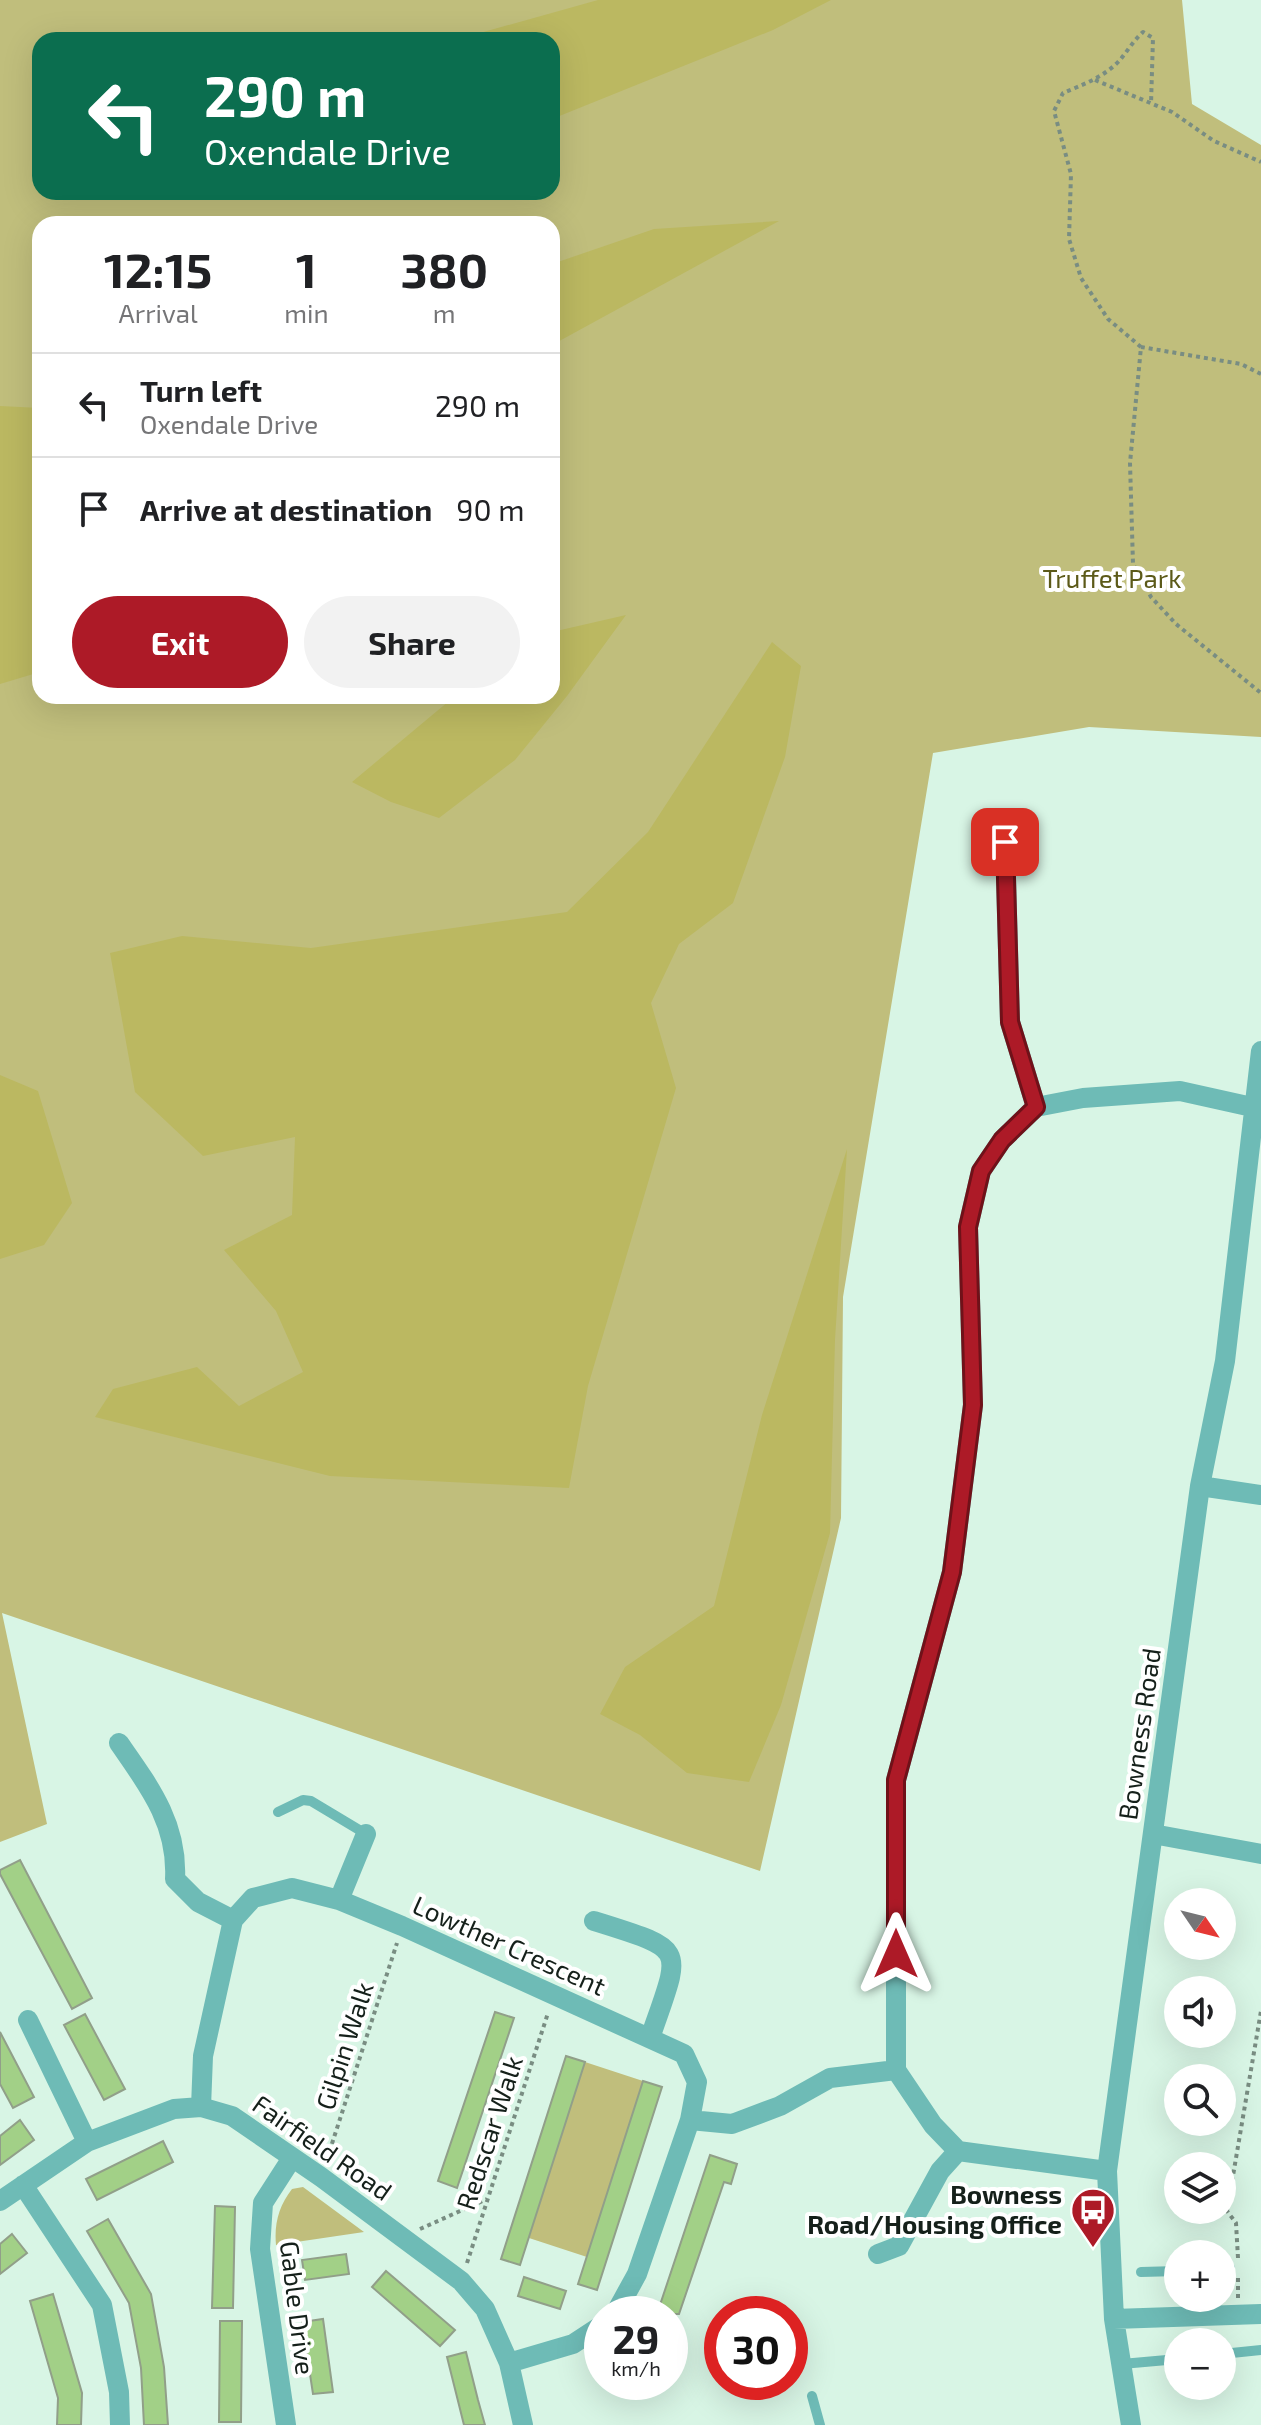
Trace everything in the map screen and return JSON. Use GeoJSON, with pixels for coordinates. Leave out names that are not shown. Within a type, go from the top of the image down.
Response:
{"type":"FeatureCollection","features":[{"type":"Feature","properties":{"kind":"street"},"geometry":{"type":"LineString","coordinates":[[1023,840],[1005,842],[1010,1022],[1036,1107]]}},
{"type":"Feature","properties":{"kind":"street","name":"Bowness Road"},"geometry":{"type":"LineString","coordinates":[[1131,2425],[1114,2319],[1107,2171],[1200,1486],[1225,1361],[1252,1107],[1261,1051]]}},
{"type":"Feature","properties":{"kind":"street"},"geometry":{"type":"LineString","coordinates":[[1107,2171],[958,2151],[933,2125],[896,2070],[896,1780],[952,1572],[973,1405],[968,1227],[981,1171],[1002,1140],[1036,1107],[1083,1098],[1180,1091],[1252,1107]]}},
{"type":"Feature","properties":{"kind":"street"},"geometry":{"type":"LineString","coordinates":[[1200,1486],[1261,1495]]}},
{"type":"Feature","properties":{"kind":"street"},"geometry":{"type":"LineString","coordinates":[[119,1743],[146,1782],[173,1833],[175,1879],[198,1902],[233,1920],[203,2056],[201,2107]]}},
{"type":"Feature","properties":{"kind":"street"},"geometry":{"type":"LineString","coordinates":[[339,1900],[366,1834]]}},
{"type":"Feature","properties":{"kind":"street"},"geometry":{"type":"LineString","coordinates":[[1153,1834],[1261,1854]]}},
{"type":"Feature","properties":{"kind":"street","name":"Lowther Crescent"},"geometry":{"type":"LineString","coordinates":[[233,1920],[253,1898],[292,1888],[339,1900],[684,2054],[697,2082],[690,2120],[637,2274],[625,2296]]}},
{"type":"Feature","properties":{"kind":"street"},"geometry":{"type":"LineString","coordinates":[[594,1921],[658,1941],[670,1953],[673,1970],[650,2038]]}},
{"type":"Feature","properties":{"kind":"street"},"geometry":{"type":"LineString","coordinates":[[28,2020],[87,2142]]}},
{"type":"Feature","properties":{"kind":"street"},"geometry":{"type":"LineString","coordinates":[[690,2120],[732,2124],[780,2106],[830,2078],[896,2070]]}},
{"type":"Feature","properties":{"kind":"street","name":"Fairfield Road"},"geometry":{"type":"LineString","coordinates":[[0,2201],[87,2142],[174,2109],[201,2107],[232,2116],[321,2177],[461,2281],[485,2309],[509,2363],[523,2425]]}},
{"type":"Feature","properties":{"kind":"street"},"geometry":{"type":"LineString","coordinates":[[878,2254],[899,2246],[940,2171],[958,2151]]}},
{"type":"Feature","properties":{"kind":"street","name":"Gable Drive"},"geometry":{"type":"LineString","coordinates":[[286,2425],[260,2249],[263,2203],[292,2158]]}},
{"type":"Feature","properties":{"kind":"street"},"geometry":{"type":"LineString","coordinates":[[23,2185],[102,2305],[119,2392],[120,2425]]}},
{"type":"Feature","properties":{"kind":"street"},"geometry":{"type":"LineString","coordinates":[[1114,2319],[1164,2312]]}},
{"type":"Feature","properties":{"kind":"street"},"geometry":{"type":"LineString","coordinates":[[1213,2312],[1238,2316],[1261,2314]]}},
{"type":"Feature","properties":{"kind":"street"},"geometry":{"type":"LineString","coordinates":[[509,2363],[573,2344],[584,2337]]}},
{"type":"Feature","properties":{"kind":"lane"},"geometry":{"type":"LineString","coordinates":[[278,1812],[303,1800],[311,1801],[366,1834]]}},
{"type":"Feature","properties":{"kind":"lane"},"geometry":{"type":"LineString","coordinates":[[1141,2272],[1164,2271]]}},
{"type":"Feature","properties":{"kind":"lane"},"geometry":{"type":"LineString","coordinates":[[1236,2353],[1261,2350]]}},
{"type":"Feature","properties":{"kind":"lane"},"geometry":{"type":"LineString","coordinates":[[1122,2364],[1164,2360]]}},
{"type":"Feature","properties":{"kind":"lane"},"geometry":{"type":"LineString","coordinates":[[812,2396],[820,2425]]}},
{"type":"Feature","properties":{"kind":"path"},"geometry":{"type":"LineString","coordinates":[[1151,104],[1153,38],[1143,32],[1126,47],[1120,61],[1094,79],[1063,93],[1054,111],[1071,174],[1069,239],[1081,278],[1108,319],[1141,347],[1241,364],[1261,374]]}},
{"type":"Feature","properties":{"kind":"path"},"geometry":{"type":"LineString","coordinates":[[1094,79],[1172,112],[1214,141],[1261,162]]}},
{"type":"Feature","properties":{"kind":"path"},"geometry":{"type":"LineString","coordinates":[[1141,347],[1130,463],[1133,564],[1151,597],[1176,624],[1261,693]]}},
{"type":"Feature","properties":{"kind":"path","name":"Gilpin Walk"},"geometry":{"type":"LineString","coordinates":[[321,2177],[402,1926]]}},
{"type":"Feature","properties":{"kind":"path","name":"Redscar Walk"},"geometry":{"type":"LineString","coordinates":[[461,2281],[553,1996]]}},
{"type":"Feature","properties":{"kind":"path"},"geometry":{"type":"LineString","coordinates":[[1238,2316],[1236,2223],[1227,2211],[1261,2011]]}},
{"type":"Feature","properties":{"kind":"path"},"geometry":{"type":"LineString","coordinates":[[402,2237],[487,2199]]}},
{"type":"Feature","properties":{"kind":"green space","name":"Truffet Park"},"geometry":{"type":"Polygon","coordinates":[[[0,0],[1182,0],[1192,104],[1261,145],[1261,737],[1089,727],[933,753],[843,1297],[841,1518],[760,1871],[2,1613],[47,1824],[0,1842],[0,0]]]}},
{"type":"Feature","properties":{"kind":"green space"},"geometry":{"type":"Polygon","coordinates":[[[585,2062],[643,2081],[587,2257],[529,2238],[585,2062]]]}},
{"type":"Feature","properties":{"kind":"green space"},"geometry":{"type":"Polygon","coordinates":[[[303,2187],[364,2232],[276,2245],[278,2215],[284,2202],[292,2189],[303,2187]]]}},
{"type":"Feature","properties":{"kind":"shaded area"},"geometry":{"type":"Polygon","coordinates":[[[598,0],[831,0],[773,30],[560,116],[560,32],[484,32],[598,0]]]}},
{"type":"Feature","properties":{"kind":"shaded area"},"geometry":{"type":"Polygon","coordinates":[[[779,221],[560,341],[560,261],[654,229],[779,221]]]}},
{"type":"Feature","properties":{"kind":"shaded area"},"geometry":{"type":"Polygon","coordinates":[[[0,406],[32,408],[32,674],[0,684],[0,406]]]}},
{"type":"Feature","properties":{"kind":"shaded area"},"geometry":{"type":"Polygon","coordinates":[[[626,615],[567,696],[515,760],[439,818],[391,802],[352,782],[445,704],[560,704],[560,630],[626,615]]]}},
{"type":"Feature","properties":{"kind":"shaded area"},"geometry":{"type":"Polygon","coordinates":[[[772,642],[801,666],[785,757],[733,903],[679,944],[651,1003],[676,1088],[588,1386],[569,1488],[330,1476],[95,1417],[113,1389],[197,1367],[239,1406],[303,1372],[276,1311],[224,1250],[292,1215],[295,1137],[203,1156],[135,1092],[110,953],[182,936],[311,948],[567,912],[648,832],[772,642]]]}},
{"type":"Feature","properties":{"kind":"shaded area"},"geometry":{"type":"Polygon","coordinates":[[[0,1075],[38,1091],[72,1203],[44,1245],[0,1259],[0,1075]]]}},
{"type":"Feature","properties":{"kind":"shaded area"},"geometry":{"type":"Polygon","coordinates":[[[847,1149],[835,1340],[830,1533],[781,1705],[749,1782],[687,1773],[640,1735],[600,1714],[625,1667],[714,1606],[762,1415],[847,1149]]]}},
{"type":"Feature","properties":{"kind":"building"},"geometry":{"type":"Polygon","coordinates":[[[20,1860],[92,1998],[72,2009],[0,1874],[0,1870],[20,1860]]]}},
{"type":"Feature","properties":{"kind":"building"},"geometry":{"type":"Polygon","coordinates":[[[495,2012],[514,2018],[457,2188],[438,2181],[495,2012]]]}},
{"type":"Feature","properties":{"kind":"building"},"geometry":{"type":"Polygon","coordinates":[[[85,2014],[125,2089],[104,2100],[64,2025],[85,2014]]]}},
{"type":"Feature","properties":{"kind":"building"},"geometry":{"type":"Polygon","coordinates":[[[0,2032],[34,2097],[13,2108],[0,2084],[0,2032]]]}},
{"type":"Feature","properties":{"kind":"building"},"geometry":{"type":"Polygon","coordinates":[[[566,2056],[585,2062],[520,2265],[501,2259],[566,2056]]]}},
{"type":"Feature","properties":{"kind":"building"},"geometry":{"type":"Polygon","coordinates":[[[643,2081],[662,2087],[597,2290],[578,2284],[643,2081]]]}},
{"type":"Feature","properties":{"kind":"building"},"geometry":{"type":"Polygon","coordinates":[[[20,2120],[34,2140],[0,2165],[0,2136],[20,2120]]]}},
{"type":"Feature","properties":{"kind":"building"},"geometry":{"type":"Polygon","coordinates":[[[163,2141],[173,2162],[97,2200],[86,2179],[163,2141]]]}},
{"type":"Feature","properties":{"kind":"building"},"geometry":{"type":"Polygon","coordinates":[[[710,2155],[737,2164],[731,2184],[724,2182],[685,2296],[663,2296],[710,2155]]]}},
{"type":"Feature","properties":{"kind":"building"},"geometry":{"type":"Polygon","coordinates":[[[215,2206],[235,2207],[233,2308],[212,2308],[215,2206]]]}},
{"type":"Feature","properties":{"kind":"building"},"geometry":{"type":"Polygon","coordinates":[[[108,2219],[151,2294],[164,2367],[168,2425],[144,2425],[141,2368],[129,2303],[87,2231],[108,2219]]]}},
{"type":"Feature","properties":{"kind":"building"},"geometry":{"type":"Polygon","coordinates":[[[12,2234],[27,2253],[0,2274],[0,2244],[12,2234]]]}},
{"type":"Feature","properties":{"kind":"building"},"geometry":{"type":"Polygon","coordinates":[[[346,2254],[349,2274],[305,2280],[302,2260],[346,2254]]]}},
{"type":"Feature","properties":{"kind":"building"},"geometry":{"type":"Polygon","coordinates":[[[386,2271],[455,2330],[440,2346],[372,2287],[386,2271]]]}},
{"type":"Feature","properties":{"kind":"building"},"geometry":{"type":"Polygon","coordinates":[[[524,2277],[566,2291],[560,2309],[518,2296],[524,2277]]]}},
{"type":"Feature","properties":{"kind":"building"},"geometry":{"type":"Polygon","coordinates":[[[53,2294],[82,2393],[81,2425],[57,2425],[58,2398],[30,2301],[53,2294]]]}},
{"type":"Feature","properties":{"kind":"building"},"geometry":{"type":"Polygon","coordinates":[[[323,2319],[333,2392],[313,2394],[302,2322],[323,2319]]]}},
{"type":"Feature","properties":{"kind":"building"},"geometry":{"type":"Polygon","coordinates":[[[220,2321],[242,2321],[241,2422],[219,2422],[220,2321]]]}},
{"type":"Feature","properties":{"kind":"building"},"geometry":{"type":"Polygon","coordinates":[[[466,2352],[485,2425],[464,2425],[447,2357],[466,2352]]]}},
{"type":"Feature","properties":{"kind":"place","name":"Bowness Road/Housing Office"},"geometry":{"type":"Point","coordinates":[1093,2249]}},
{"type":"Feature","properties":{"kind":"route"},"geometry":{"type":"LineString","coordinates":[[896,1954],[896,1780],[952,1572],[973,1405],[968,1227],[981,1171],[1002,1140],[1036,1107],[1010,1022],[1005,842]]}}]}
